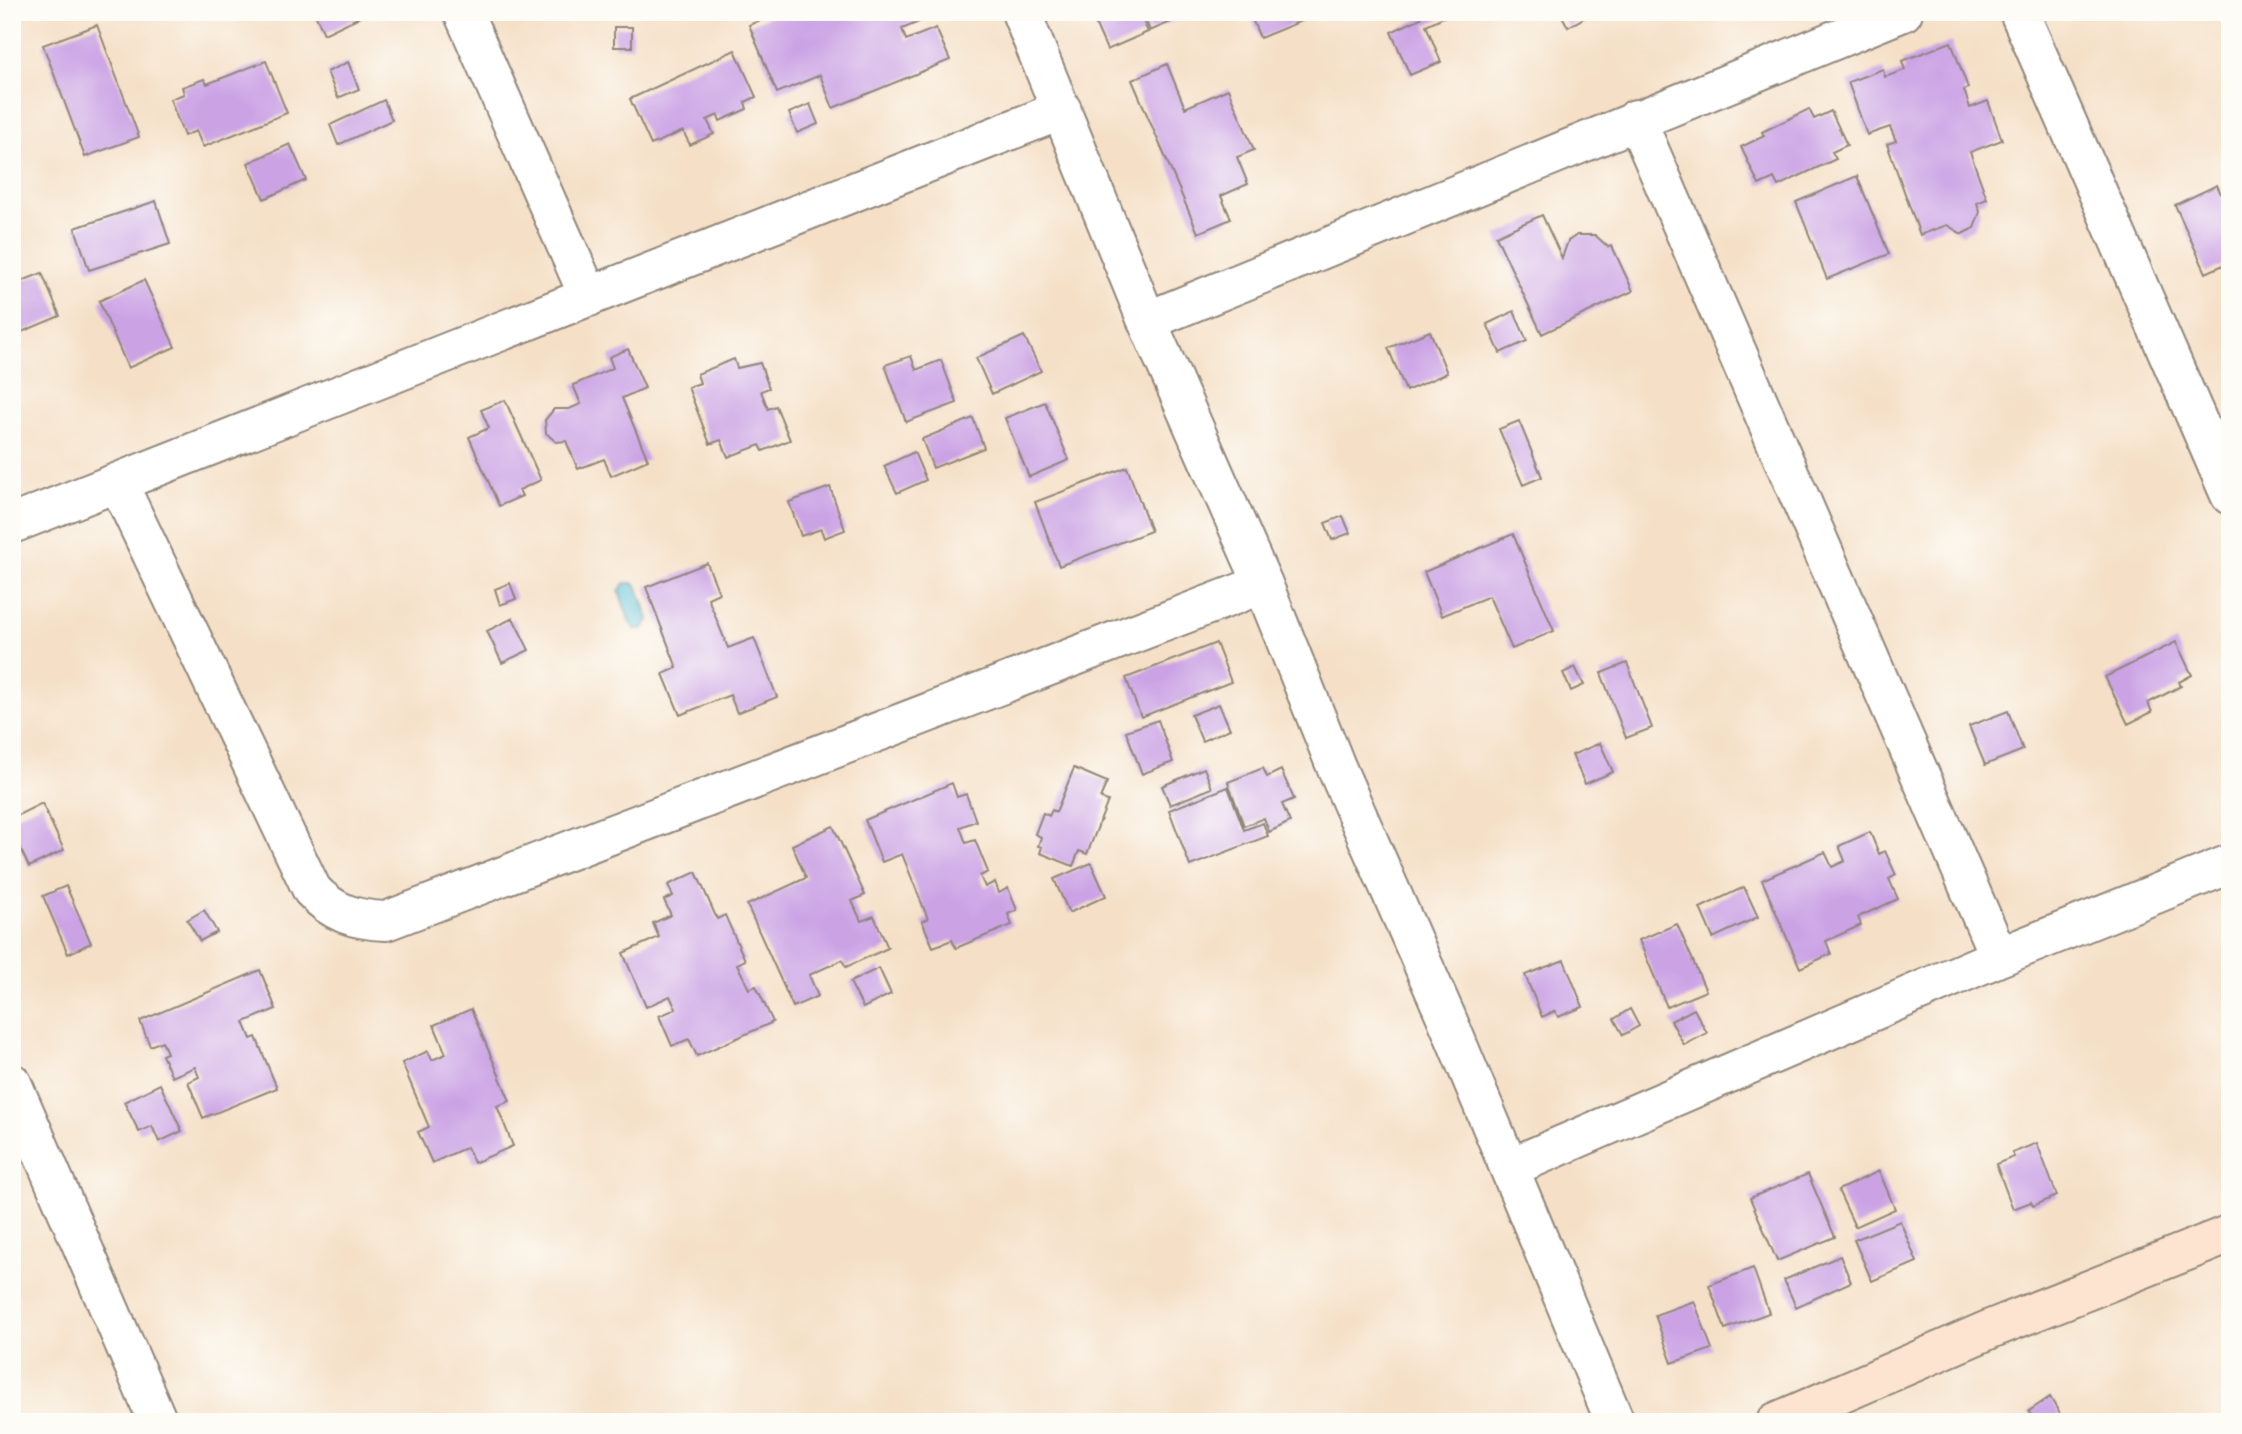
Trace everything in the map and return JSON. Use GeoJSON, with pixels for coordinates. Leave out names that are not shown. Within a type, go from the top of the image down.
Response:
{"type":"FeatureCollection","features":[{"type":"Feature","properties":{"kind":"street"},"geometry":{"type":"LineString","coordinates":[[463,12],[589,297]]}},
{"type":"Feature","properties":{"kind":"street"},"geometry":{"type":"LineString","coordinates":[[1021,12],[1146,321],[1262,584],[1337,769],[1615,1422]]}},
{"type":"Feature","properties":{"kind":"street"},"geometry":{"type":"LineString","coordinates":[[1146,321],[1903,12]]}},
{"type":"Feature","properties":{"kind":"street"},"geometry":{"type":"LineString","coordinates":[[2019,12],[2230,495]]}},
{"type":"Feature","properties":{"kind":"street"},"geometry":{"type":"LineString","coordinates":[[12,524],[1062,110]]}},
{"type":"Feature","properties":{"kind":"street"},"geometry":{"type":"LineString","coordinates":[[1636,119],[1999,957]]}},
{"type":"Feature","properties":{"kind":"street"},"geometry":{"type":"LineString","coordinates":[[118,483],[312,890],[326,905],[362,920],[386,921],[1262,584]]}},
{"type":"Feature","properties":{"kind":"street"},"geometry":{"type":"LineString","coordinates":[[1509,1168],[1999,957],[2230,864]]}},
{"type":"Feature","properties":{"kind":"street"},"geometry":{"type":"LineString","coordinates":[[12,1083],[158,1422]]}},
{"type":"Feature","properties":{"kind":"street"},"geometry":{"type":"LineString","coordinates":[[1776,1422],[2155,1261],[2230,1234]]}},
{"type":"Feature","properties":{"kind":"water"},"geometry":{"type":"Polygon","coordinates":[[[625,583],[633,583],[638,588],[649,620],[642,629],[635,629],[630,623],[619,591],[625,583]]]}},
{"type":"Feature","properties":{"kind":"building"},"geometry":{"type":"Polygon","coordinates":[[[314,12],[370,12],[324,34],[314,12]]]}},
{"type":"Feature","properties":{"kind":"building"},"geometry":{"type":"Polygon","coordinates":[[[779,12],[915,12],[919,22],[902,29],[906,40],[936,28],[950,60],[833,108],[820,75],[777,93],[749,25],[779,12]]]}},
{"type":"Feature","properties":{"kind":"building"},"geometry":{"type":"Polygon","coordinates":[[[1090,12],[1139,12],[1148,32],[1107,50],[1090,12]]]}},
{"type":"Feature","properties":{"kind":"building"},"geometry":{"type":"Polygon","coordinates":[[[1142,12],[1194,12],[1150,31],[1142,12]]]}},
{"type":"Feature","properties":{"kind":"building"},"geometry":{"type":"Polygon","coordinates":[[[1249,12],[1307,12],[1309,18],[1260,38],[1249,12]]]}},
{"type":"Feature","properties":{"kind":"building"},"geometry":{"type":"Polygon","coordinates":[[[1419,12],[1454,12],[1426,25],[1441,62],[1410,75],[1391,32],[1421,18],[1419,12]]]}},
{"type":"Feature","properties":{"kind":"building"},"geometry":{"type":"Polygon","coordinates":[[[1560,12],[1594,12],[1568,27],[1560,12]]]}},
{"type":"Feature","properties":{"kind":"building"},"geometry":{"type":"Polygon","coordinates":[[[97,25],[139,137],[85,157],[43,45],[97,25]]]}},
{"type":"Feature","properties":{"kind":"building"},"geometry":{"type":"Polygon","coordinates":[[[614,27],[632,27],[632,47],[614,47],[614,27]]]}},
{"type":"Feature","properties":{"kind":"building"},"geometry":{"type":"Polygon","coordinates":[[[1951,42],[1968,88],[1964,90],[1970,108],[1988,101],[2002,140],[1970,152],[1987,199],[1977,203],[1980,212],[1974,228],[1962,234],[1947,225],[1920,235],[1887,144],[1896,141],[1890,127],[1867,135],[1848,82],[1883,69],[1885,77],[1905,70],[1902,61],[1951,42]]]}},
{"type":"Feature","properties":{"kind":"building"},"geometry":{"type":"Polygon","coordinates":[[[735,50],[756,97],[745,102],[747,109],[720,121],[718,115],[707,120],[714,134],[690,145],[683,131],[651,145],[630,99],[735,50]]]}},
{"type":"Feature","properties":{"kind":"building"},"geometry":{"type":"Polygon","coordinates":[[[266,61],[287,113],[203,147],[196,131],[184,136],[170,99],[184,94],[182,87],[204,79],[207,84],[266,61]]]}},
{"type":"Feature","properties":{"kind":"building"},"geometry":{"type":"Polygon","coordinates":[[[348,62],[359,89],[338,98],[327,72],[348,62]]]}},
{"type":"Feature","properties":{"kind":"building"},"geometry":{"type":"Polygon","coordinates":[[[1167,64],[1185,108],[1228,89],[1254,150],[1237,157],[1248,184],[1221,196],[1231,219],[1198,233],[1132,80],[1167,64]]]}},
{"type":"Feature","properties":{"kind":"building"},"geometry":{"type":"Polygon","coordinates":[[[384,100],[392,120],[338,145],[330,125],[384,100]]]}},
{"type":"Feature","properties":{"kind":"building"},"geometry":{"type":"Polygon","coordinates":[[[810,104],[818,124],[797,133],[789,113],[810,104]]]}},
{"type":"Feature","properties":{"kind":"building"},"geometry":{"type":"Polygon","coordinates":[[[1809,109],[1814,119],[1831,111],[1847,145],[1832,152],[1836,159],[1778,186],[1774,178],[1759,185],[1741,147],[1764,136],[1762,132],[1809,109]]]}},
{"type":"Feature","properties":{"kind":"building"},"geometry":{"type":"Polygon","coordinates":[[[290,144],[306,180],[264,199],[248,163],[290,144]]]}},
{"type":"Feature","properties":{"kind":"building"},"geometry":{"type":"Polygon","coordinates":[[[1857,176],[1889,254],[1827,279],[1796,202],[1857,176]]]}},
{"type":"Feature","properties":{"kind":"building"},"geometry":{"type":"Polygon","coordinates":[[[2217,185],[2230,214],[2230,262],[2206,273],[2175,205],[2217,185]]]}},
{"type":"Feature","properties":{"kind":"building"},"geometry":{"type":"Polygon","coordinates":[[[156,201],[170,244],[89,270],[75,228],[156,201]]]}},
{"type":"Feature","properties":{"kind":"building"},"geometry":{"type":"Polygon","coordinates":[[[1542,215],[1562,258],[1568,241],[1577,235],[1595,235],[1608,247],[1612,246],[1633,291],[1542,334],[1496,236],[1542,215]]]}},
{"type":"Feature","properties":{"kind":"building"},"geometry":{"type":"Polygon","coordinates":[[[42,273],[60,316],[12,336],[12,285],[42,273]]]}},
{"type":"Feature","properties":{"kind":"building"},"geometry":{"type":"Polygon","coordinates":[[[144,280],[175,347],[128,368],[99,301],[144,280]]]}},
{"type":"Feature","properties":{"kind":"building"},"geometry":{"type":"Polygon","coordinates":[[[1514,311],[1527,341],[1500,353],[1487,324],[1514,311]]]}},
{"type":"Feature","properties":{"kind":"building"},"geometry":{"type":"Polygon","coordinates":[[[1430,331],[1447,373],[1406,391],[1388,348],[1430,331]]]}},
{"type":"Feature","properties":{"kind":"building"},"geometry":{"type":"Polygon","coordinates":[[[1024,336],[1041,371],[992,394],[976,358],[1024,336]]]}},
{"type":"Feature","properties":{"kind":"building"},"geometry":{"type":"Polygon","coordinates":[[[628,349],[645,388],[622,398],[648,460],[611,476],[604,459],[578,469],[566,441],[556,442],[546,433],[545,420],[554,409],[569,409],[581,404],[573,385],[613,368],[609,357],[628,349]]]}},
{"type":"Feature","properties":{"kind":"building"},"geometry":{"type":"Polygon","coordinates":[[[911,356],[916,370],[941,360],[957,403],[906,422],[885,365],[911,356]]]}},
{"type":"Feature","properties":{"kind":"building"},"geometry":{"type":"Polygon","coordinates":[[[734,359],[737,368],[760,363],[769,388],[761,391],[768,409],[776,406],[790,440],[763,451],[760,445],[728,457],[721,440],[710,444],[688,387],[700,383],[697,374],[734,359]]]}},
{"type":"Feature","properties":{"kind":"building"},"geometry":{"type":"Polygon","coordinates":[[[505,400],[541,480],[519,490],[522,496],[499,506],[469,437],[489,428],[481,410],[505,400]]]}},
{"type":"Feature","properties":{"kind":"building"},"geometry":{"type":"Polygon","coordinates":[[[1045,402],[1069,460],[1029,477],[1005,418],[1045,402]]]}},
{"type":"Feature","properties":{"kind":"building"},"geometry":{"type":"Polygon","coordinates":[[[973,418],[984,448],[933,468],[922,439],[973,418]]]}},
{"type":"Feature","properties":{"kind":"building"},"geometry":{"type":"Polygon","coordinates":[[[1519,421],[1542,477],[1523,485],[1499,429],[1519,421]]]}},
{"type":"Feature","properties":{"kind":"building"},"geometry":{"type":"Polygon","coordinates":[[[914,452],[926,480],[897,493],[884,466],[914,452]]]}},
{"type":"Feature","properties":{"kind":"building"},"geometry":{"type":"Polygon","coordinates":[[[1127,467],[1151,531],[1059,566],[1035,502],[1127,467]]]}},
{"type":"Feature","properties":{"kind":"building"},"geometry":{"type":"Polygon","coordinates":[[[830,487],[845,530],[824,538],[821,529],[801,536],[789,502],[830,487]]]}},
{"type":"Feature","properties":{"kind":"building"},"geometry":{"type":"Polygon","coordinates":[[[1343,516],[1350,533],[1332,540],[1325,523],[1343,516]]]}},
{"type":"Feature","properties":{"kind":"building"},"geometry":{"type":"Polygon","coordinates":[[[1513,534],[1554,631],[1512,649],[1489,596],[1442,616],[1424,572],[1513,534]]]}},
{"type":"Feature","properties":{"kind":"building"},"geometry":{"type":"Polygon","coordinates":[[[707,563],[719,593],[708,598],[728,648],[754,638],[777,697],[737,713],[730,695],[680,715],[663,674],[677,668],[646,587],[707,563]]]}},
{"type":"Feature","properties":{"kind":"building"},"geometry":{"type":"Polygon","coordinates":[[[510,583],[516,599],[500,605],[495,589],[510,583]]]}},
{"type":"Feature","properties":{"kind":"building"},"geometry":{"type":"Polygon","coordinates":[[[513,618],[529,650],[502,663],[487,631],[513,618]]]}},
{"type":"Feature","properties":{"kind":"building"},"geometry":{"type":"Polygon","coordinates":[[[2176,642],[2192,675],[2179,682],[2181,686],[2148,703],[2152,712],[2128,724],[2105,677],[2176,642]]]}},
{"type":"Feature","properties":{"kind":"building"},"geometry":{"type":"Polygon","coordinates":[[[1216,643],[1231,682],[1141,717],[1126,678],[1216,643]]]}},
{"type":"Feature","properties":{"kind":"building"},"geometry":{"type":"Polygon","coordinates":[[[1627,663],[1652,728],[1626,738],[1601,673],[1627,663]]]}},
{"type":"Feature","properties":{"kind":"building"},"geometry":{"type":"Polygon","coordinates":[[[1575,667],[1584,685],[1571,691],[1563,673],[1575,667]]]}},
{"type":"Feature","properties":{"kind":"building"},"geometry":{"type":"Polygon","coordinates":[[[1219,704],[1230,729],[1202,741],[1191,715],[1219,704]]]}},
{"type":"Feature","properties":{"kind":"building"},"geometry":{"type":"Polygon","coordinates":[[[2008,711],[2023,750],[1985,765],[1969,726],[2008,711]]]}},
{"type":"Feature","properties":{"kind":"building"},"geometry":{"type":"Polygon","coordinates":[[[1158,720],[1173,762],[1142,774],[1126,731],[1158,720]]]}},
{"type":"Feature","properties":{"kind":"building"},"geometry":{"type":"Polygon","coordinates":[[[1600,743],[1613,772],[1585,784],[1572,755],[1600,743]]]}},
{"type":"Feature","properties":{"kind":"building"},"geometry":{"type":"Polygon","coordinates":[[[1074,768],[1107,782],[1100,798],[1108,801],[1087,854],[1079,851],[1073,866],[1040,853],[1042,847],[1038,846],[1041,837],[1035,834],[1043,813],[1049,816],[1052,810],[1056,812],[1074,768]]]}},
{"type":"Feature","properties":{"kind":"building"},"geometry":{"type":"Polygon","coordinates":[[[1204,768],[1212,788],[1170,805],[1162,786],[1204,768]]]}},
{"type":"Feature","properties":{"kind":"building"},"geometry":{"type":"Polygon","coordinates":[[[1263,768],[1267,777],[1281,770],[1294,799],[1282,804],[1290,822],[1269,832],[1264,818],[1244,826],[1228,782],[1263,768]]]}},
{"type":"Feature","properties":{"kind":"building"},"geometry":{"type":"Polygon","coordinates":[[[952,783],[957,797],[966,794],[976,821],[960,827],[966,843],[975,840],[988,872],[980,876],[985,887],[995,882],[999,893],[1008,888],[1017,910],[1008,914],[1012,925],[956,948],[952,940],[933,947],[922,921],[928,919],[902,854],[882,862],[865,820],[952,783]]]}},
{"type":"Feature","properties":{"kind":"building"},"geometry":{"type":"Polygon","coordinates":[[[1228,787],[1244,830],[1263,823],[1268,836],[1190,866],[1169,810],[1228,787]]]}},
{"type":"Feature","properties":{"kind":"building"},"geometry":{"type":"Polygon","coordinates":[[[42,803],[64,850],[29,867],[12,831],[12,818],[42,803]]]}},
{"type":"Feature","properties":{"kind":"building"},"geometry":{"type":"Polygon","coordinates":[[[833,826],[865,895],[852,901],[861,921],[874,916],[888,948],[846,967],[842,960],[809,975],[818,996],[793,1007],[747,905],[806,878],[792,845],[833,826]]]}},
{"type":"Feature","properties":{"kind":"building"},"geometry":{"type":"Polygon","coordinates":[[[1870,832],[1879,854],[1885,851],[1896,875],[1889,879],[1898,899],[1858,917],[1861,925],[1826,941],[1831,954],[1800,968],[1762,880],[1825,852],[1832,867],[1845,861],[1839,846],[1870,832]]]}},
{"type":"Feature","properties":{"kind":"building"},"geometry":{"type":"Polygon","coordinates":[[[1091,863],[1106,896],[1069,913],[1054,879],[1091,863]]]}},
{"type":"Feature","properties":{"kind":"building"},"geometry":{"type":"Polygon","coordinates":[[[696,872],[717,919],[725,915],[745,960],[737,964],[749,989],[756,986],[773,1022],[697,1056],[689,1039],[672,1046],[659,1016],[676,1009],[670,996],[646,1007],[623,953],[659,937],[653,923],[671,915],[664,900],[673,896],[668,885],[696,872]]]}},
{"type":"Feature","properties":{"kind":"building"},"geometry":{"type":"Polygon","coordinates":[[[66,886],[91,943],[68,954],[43,896],[66,886]]]}},
{"type":"Feature","properties":{"kind":"building"},"geometry":{"type":"Polygon","coordinates":[[[1744,887],[1758,917],[1713,938],[1700,908],[1744,887]]]}},
{"type":"Feature","properties":{"kind":"building"},"geometry":{"type":"Polygon","coordinates":[[[204,910],[217,932],[200,941],[187,920],[204,910]]]}},
{"type":"Feature","properties":{"kind":"building"},"geometry":{"type":"Polygon","coordinates":[[[1677,924],[1706,991],[1667,1007],[1639,940],[1677,924]]]}},
{"type":"Feature","properties":{"kind":"building"},"geometry":{"type":"Polygon","coordinates":[[[1564,960],[1583,1007],[1558,1017],[1555,1011],[1542,1017],[1525,975],[1564,960]]]}},
{"type":"Feature","properties":{"kind":"building"},"geometry":{"type":"Polygon","coordinates":[[[879,968],[891,994],[863,1008],[850,982],[879,968]]]}},
{"type":"Feature","properties":{"kind":"building"},"geometry":{"type":"Polygon","coordinates":[[[260,970],[276,1009],[244,1022],[251,1039],[256,1037],[277,1088],[203,1118],[188,1082],[199,1077],[195,1067],[172,1077],[162,1055],[167,1053],[162,1041],[150,1046],[140,1021],[260,970]]]}},
{"type":"Feature","properties":{"kind":"building"},"geometry":{"type":"Polygon","coordinates":[[[471,1009],[510,1101],[497,1106],[513,1146],[474,1163],[467,1147],[432,1163],[418,1132],[429,1127],[402,1063],[428,1051],[432,1060],[446,1054],[434,1025],[471,1009]]]}},
{"type":"Feature","properties":{"kind":"building"},"geometry":{"type":"Polygon","coordinates":[[[1630,1009],[1639,1026],[1623,1035],[1614,1019],[1630,1009]]]}},
{"type":"Feature","properties":{"kind":"building"},"geometry":{"type":"Polygon","coordinates":[[[1694,1009],[1707,1033],[1684,1045],[1671,1021],[1694,1009]]]}},
{"type":"Feature","properties":{"kind":"building"},"geometry":{"type":"Polygon","coordinates":[[[160,1084],[182,1131],[159,1142],[152,1126],[139,1132],[124,1102],[160,1084]]]}},
{"type":"Feature","properties":{"kind":"building"},"geometry":{"type":"Polygon","coordinates":[[[2037,1143],[2057,1196],[2033,1206],[2031,1202],[2013,1209],[1996,1164],[2014,1157],[2012,1153],[2037,1143]]]}},
{"type":"Feature","properties":{"kind":"building"},"geometry":{"type":"Polygon","coordinates":[[[1879,1171],[1895,1209],[1855,1227],[1838,1190],[1879,1171]]]}},
{"type":"Feature","properties":{"kind":"building"},"geometry":{"type":"Polygon","coordinates":[[[1808,1174],[1835,1237],[1777,1261],[1750,1198],[1808,1174]]]}},
{"type":"Feature","properties":{"kind":"building"},"geometry":{"type":"Polygon","coordinates":[[[1900,1221],[1917,1262],[1872,1281],[1854,1240],[1900,1221]]]}},
{"type":"Feature","properties":{"kind":"building"},"geometry":{"type":"Polygon","coordinates":[[[1840,1256],[1851,1282],[1796,1307],[1784,1280],[1840,1256]]]}},
{"type":"Feature","properties":{"kind":"building"},"geometry":{"type":"Polygon","coordinates":[[[1753,1268],[1769,1313],[1725,1329],[1709,1285],[1753,1268]]]}},
{"type":"Feature","properties":{"kind":"building"},"geometry":{"type":"Polygon","coordinates":[[[1694,1301],[1712,1349],[1672,1363],[1655,1315],[1694,1301]]]}},
{"type":"Feature","properties":{"kind":"building"},"geometry":{"type":"Polygon","coordinates":[[[2050,1397],[2060,1414],[2049,1422],[2036,1422],[2029,1411],[2050,1397]]]}}]}
